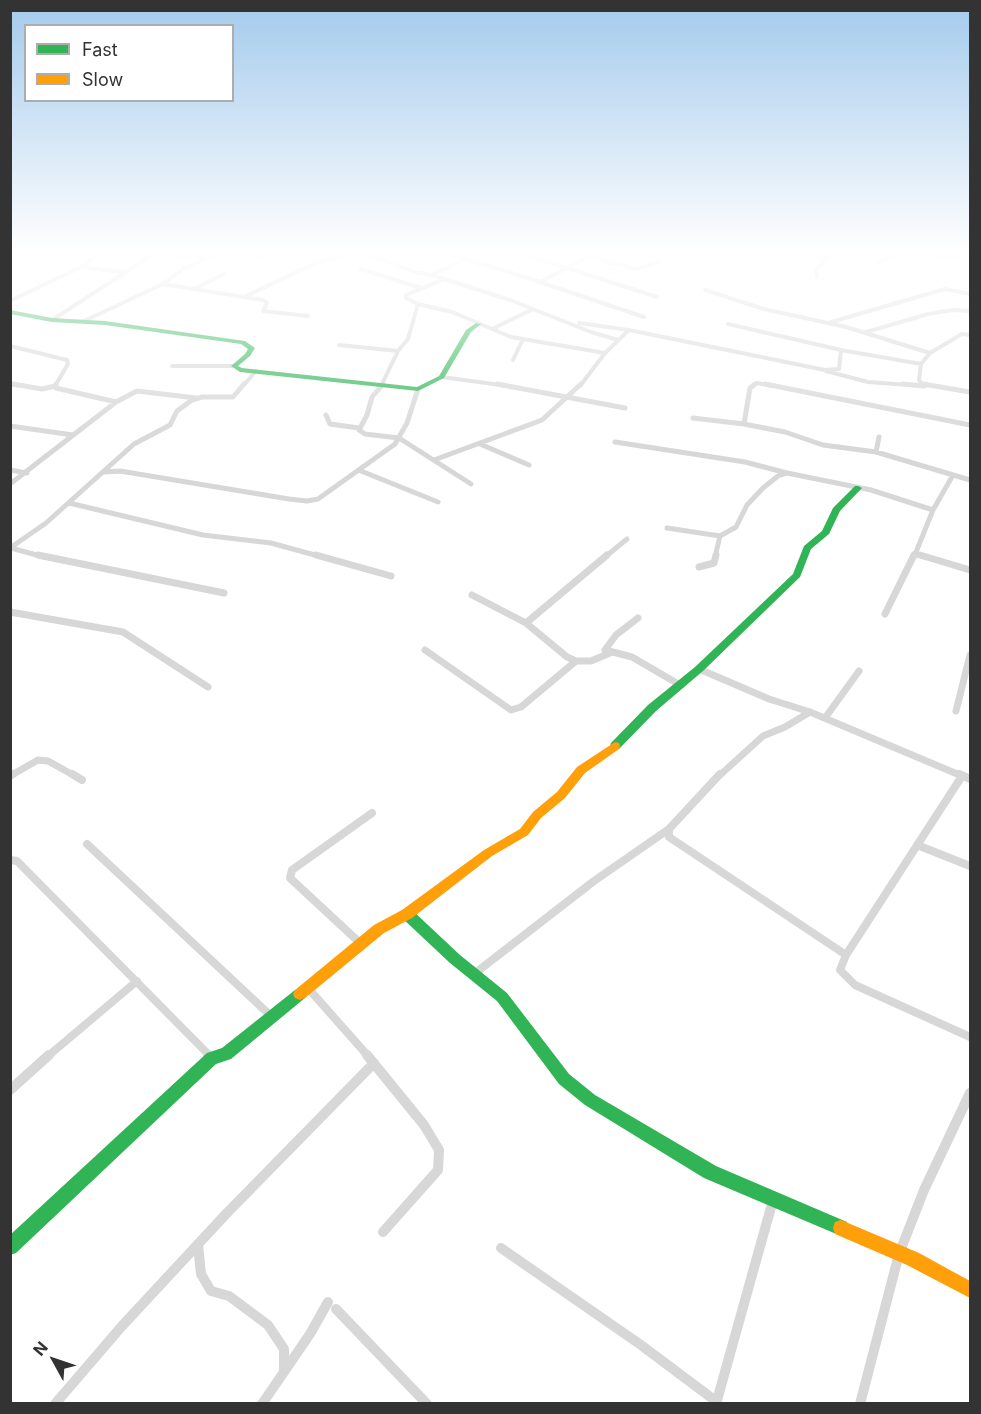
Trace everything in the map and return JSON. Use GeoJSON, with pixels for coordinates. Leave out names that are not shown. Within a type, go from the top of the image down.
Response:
{"type":"FeatureCollection","features":[{"type":"Feature","properties":{"kind":"street"},"geometry":{"type":"LineString","coordinates":[[41,318],[204,335],[243,342],[251,346],[248,355],[234,366]]}},
{"type":"Feature","properties":{"kind":"street"},"geometry":{"type":"LineString","coordinates":[[84,321],[90,318]]}},
{"type":"Feature","properties":{"kind":"street"},"geometry":{"type":"LineString","coordinates":[[358,428],[367,415],[372,397],[383,384],[398,351],[408,339],[414,318]]}},
{"type":"Feature","properties":{"kind":"street"},"geometry":{"type":"LineString","coordinates":[[465,318],[494,328],[511,337],[605,353]]}},
{"type":"Feature","properties":{"kind":"street"},"geometry":{"type":"LineString","coordinates":[[494,328],[515,318]]}},
{"type":"Feature","properties":{"kind":"street"},"geometry":{"type":"LineString","coordinates":[[559,318],[591,332],[618,340]]}},
{"type":"Feature","properties":{"kind":"street"},"geometry":{"type":"LineString","coordinates":[[806,318],[866,332],[930,353]]}},
{"type":"Feature","properties":{"kind":"street"},"geometry":{"type":"LineString","coordinates":[[830,323],[847,318]]}},
{"type":"Feature","properties":{"kind":"street"},"geometry":{"type":"LineString","coordinates":[[866,332],[914,318]]}},
{"type":"Feature","properties":{"kind":"street"},"geometry":{"type":"LineString","coordinates":[[573,323],[610,326],[825,370],[859,381],[970,392]]}},
{"type":"Feature","properties":{"kind":"street"},"geometry":{"type":"LineString","coordinates":[[172,366],[234,366],[240,370],[418,389],[442,377],[468,331],[478,324]]}},
{"type":"Feature","properties":{"kind":"street"},"geometry":{"type":"LineString","coordinates":[[728,324],[841,350],[921,364],[926,361],[930,353],[962,334],[970,335]]}},
{"type":"Feature","properties":{"kind":"street"},"geometry":{"type":"LineString","coordinates":[[434,460],[542,420],[584,382],[605,353],[629,330]]}},
{"type":"Feature","properties":{"kind":"street"},"geometry":{"type":"LineString","coordinates":[[513,360],[523,339]]}},
{"type":"Feature","properties":{"kind":"street"},"geometry":{"type":"LineString","coordinates":[[10,345],[67,360],[68,364],[55,386]]}},
{"type":"Feature","properties":{"kind":"street"},"geometry":{"type":"LineString","coordinates":[[339,345],[398,351]]}},
{"type":"Feature","properties":{"kind":"street"},"geometry":{"type":"LineString","coordinates":[[10,354],[19,347]]}},
{"type":"Feature","properties":{"kind":"street"},"geometry":{"type":"LineString","coordinates":[[825,370],[839,369],[841,350]]}},
{"type":"Feature","properties":{"kind":"street"},"geometry":{"type":"LineString","coordinates":[[921,364],[919,380],[924,386]]}},
{"type":"Feature","properties":{"kind":"street"},"geometry":{"type":"LineString","coordinates":[[10,484],[116,402],[142,391],[196,398],[233,397],[256,371]]}},
{"type":"Feature","properties":{"kind":"street"},"geometry":{"type":"LineString","coordinates":[[442,377],[625,408]]}},
{"type":"Feature","properties":{"kind":"street"},"geometry":{"type":"LineString","coordinates":[[744,424],[750,388],[758,383],[970,425]]}},
{"type":"Feature","properties":{"kind":"street"},"geometry":{"type":"LineString","coordinates":[[10,384],[42,389],[55,386],[62,390],[116,402]]}},
{"type":"Feature","properties":{"kind":"street"},"geometry":{"type":"LineString","coordinates":[[104,472],[120,471],[307,501],[318,499],[361,471],[395,444],[407,423],[418,389]]}},
{"type":"Feature","properties":{"kind":"street"},"geometry":{"type":"LineString","coordinates":[[12,546],[69,503],[134,444],[170,425],[177,411],[196,398]]}},
{"type":"Feature","properties":{"kind":"street"},"geometry":{"type":"LineString","coordinates":[[326,415],[330,424],[358,428],[365,434],[399,438],[471,484]]}},
{"type":"Feature","properties":{"kind":"street"},"geometry":{"type":"LineString","coordinates":[[693,418],[744,424],[785,432],[823,445],[876,452],[970,480]]}},
{"type":"Feature","properties":{"kind":"street"},"geometry":{"type":"LineString","coordinates":[[10,426],[47,434],[73,435]]}},
{"type":"Feature","properties":{"kind":"street"},"geometry":{"type":"LineString","coordinates":[[876,452],[879,437]]}},
{"type":"Feature","properties":{"kind":"street"},"geometry":{"type":"LineString","coordinates":[[615,442],[745,462],[858,488],[933,510]]}},
{"type":"Feature","properties":{"kind":"street"},"geometry":{"type":"LineString","coordinates":[[480,444],[529,465]]}},
{"type":"Feature","properties":{"kind":"street"},"geometry":{"type":"LineString","coordinates":[[10,470],[27,473]]}},
{"type":"Feature","properties":{"kind":"street"},"geometry":{"type":"LineString","coordinates":[[361,471],[438,502]]}},
{"type":"Feature","properties":{"kind":"street"},"geometry":{"type":"LineString","coordinates":[[667,528],[720,536],[736,527],[747,505],[763,488],[778,476],[787,473]]}},
{"type":"Feature","properties":{"kind":"street"},"geometry":{"type":"LineString","coordinates":[[885,614],[915,554],[933,510],[953,475]]}},
{"type":"Feature","properties":{"kind":"street"},"geometry":{"type":"LineString","coordinates":[[10,1247],[212,1058],[226,1054],[360,943],[407,914],[479,859],[524,831],[537,814],[561,795],[581,771],[613,749],[652,708],[699,669],[797,575],[807,549],[826,532],[836,510],[858,488]]}},
{"type":"Feature","properties":{"kind":"street"},"geometry":{"type":"LineString","coordinates":[[69,503],[203,535],[271,543],[391,576]]}},
{"type":"Feature","properties":{"kind":"street"},"geometry":{"type":"LineString","coordinates":[[699,567],[714,562],[720,536]]}},
{"type":"Feature","properties":{"kind":"street"},"geometry":{"type":"LineString","coordinates":[[526,623],[582,574],[627,539]]}},
{"type":"Feature","properties":{"kind":"street"},"geometry":{"type":"LineString","coordinates":[[12,546],[62,562],[224,593]]}},
{"type":"Feature","properties":{"kind":"street"},"geometry":{"type":"LineString","coordinates":[[915,554],[970,570]]}},
{"type":"Feature","properties":{"kind":"street"},"geometry":{"type":"LineString","coordinates":[[472,596],[526,623],[567,657],[576,661],[591,661],[610,653],[632,657],[680,685]]}},
{"type":"Feature","properties":{"kind":"street"},"geometry":{"type":"LineString","coordinates":[[10,612],[123,632],[208,687]]}},
{"type":"Feature","properties":{"kind":"street"},"geometry":{"type":"LineString","coordinates":[[610,653],[605,648],[616,634],[638,618]]}},
{"type":"Feature","properties":{"kind":"street"},"geometry":{"type":"LineString","coordinates":[[425,650],[510,710],[521,707],[576,661]]}},
{"type":"Feature","properties":{"kind":"street"},"geometry":{"type":"LineString","coordinates":[[956,711],[970,655]]}},
{"type":"Feature","properties":{"kind":"street"},"geometry":{"type":"LineString","coordinates":[[699,669],[769,699],[825,718],[966,778],[918,844],[846,956],[840,970],[855,986],[970,1037]]}},
{"type":"Feature","properties":{"kind":"street"},"geometry":{"type":"LineString","coordinates":[[825,718],[860,671]]}},
{"type":"Feature","properties":{"kind":"street"},"geometry":{"type":"LineString","coordinates":[[474,974],[594,881],[669,829],[736,758],[752,745],[810,712]]}},
{"type":"Feature","properties":{"kind":"street"},"geometry":{"type":"LineString","coordinates":[[10,776],[38,760],[48,761],[82,780]]}},
{"type":"Feature","properties":{"kind":"street"},"geometry":{"type":"LineString","coordinates":[[360,943],[290,878],[292,870],[372,813]]}},
{"type":"Feature","properties":{"kind":"street"},"geometry":{"type":"LineString","coordinates":[[669,829],[669,837],[678,844],[846,956]]}},
{"type":"Feature","properties":{"kind":"street"},"geometry":{"type":"LineString","coordinates":[[87,844],[272,1017]]}},
{"type":"Feature","properties":{"kind":"street"},"geometry":{"type":"LineString","coordinates":[[918,844],[970,866]]}},
{"type":"Feature","properties":{"kind":"street"},"geometry":{"type":"LineString","coordinates":[[10,860],[17,861],[212,1058]]}},
{"type":"Feature","properties":{"kind":"street"},"geometry":{"type":"LineString","coordinates":[[407,914],[502,997],[564,1079],[575,1089],[710,1172],[899,1254],[970,1290]]}},
{"type":"Feature","properties":{"kind":"street"},"geometry":{"type":"LineString","coordinates":[[10,1090],[73,1033],[137,981]]}},
{"type":"Feature","properties":{"kind":"street"},"geometry":{"type":"LineString","coordinates":[[307,987],[374,1063],[424,1125],[439,1150],[438,1170],[383,1232]]}},
{"type":"Feature","properties":{"kind":"street"},"geometry":{"type":"LineString","coordinates":[[55,1404],[122,1326],[374,1063]]}},
{"type":"Feature","properties":{"kind":"street"},"geometry":{"type":"LineString","coordinates":[[860,1404],[899,1254],[924,1190],[970,1093]]}},
{"type":"Feature","properties":{"kind":"street"},"geometry":{"type":"LineString","coordinates":[[501,1248],[641,1345],[716,1403],[773,1200]]}},
{"type":"Feature","properties":{"kind":"street"},"geometry":{"type":"LineString","coordinates":[[198,1245],[201,1274],[211,1291],[229,1296],[268,1325],[284,1349],[284,1371]]}},
{"type":"Feature","properties":{"kind":"street"},"geometry":{"type":"LineString","coordinates":[[262,1404],[332,1306],[427,1404]]}},
{"type":"Feature","properties":{"kind":"traffic: fast"},"geometry":{"type":"LineString","coordinates":[[41,318],[105,323],[243,342],[252,348],[248,355],[234,366],[240,370],[418,389],[442,377],[468,331],[478,324]]}},
{"type":"Feature","properties":{"kind":"traffic: fast"},"geometry":{"type":"LineString","coordinates":[[615,746],[652,708],[699,669],[797,575],[807,548],[826,532],[836,510],[858,488]]}},
{"type":"Feature","properties":{"kind":"traffic: fast"},"geometry":{"type":"LineString","coordinates":[[407,914],[455,959],[502,997],[564,1079],[590,1100],[710,1172],[841,1228]]}},
{"type":"Feature","properties":{"kind":"traffic: fast"},"geometry":{"type":"LineString","coordinates":[[10,1247],[212,1058],[226,1054],[300,994]]}},
{"type":"Feature","properties":{"kind":"traffic: slow"},"geometry":{"type":"LineString","coordinates":[[300,994],[379,929],[407,914],[488,853],[524,832],[537,815],[561,795],[581,770],[615,746]]}},
{"type":"Feature","properties":{"kind":"traffic: slow"},"geometry":{"type":"LineString","coordinates":[[841,1228],[913,1259],[970,1290]]}}]}
